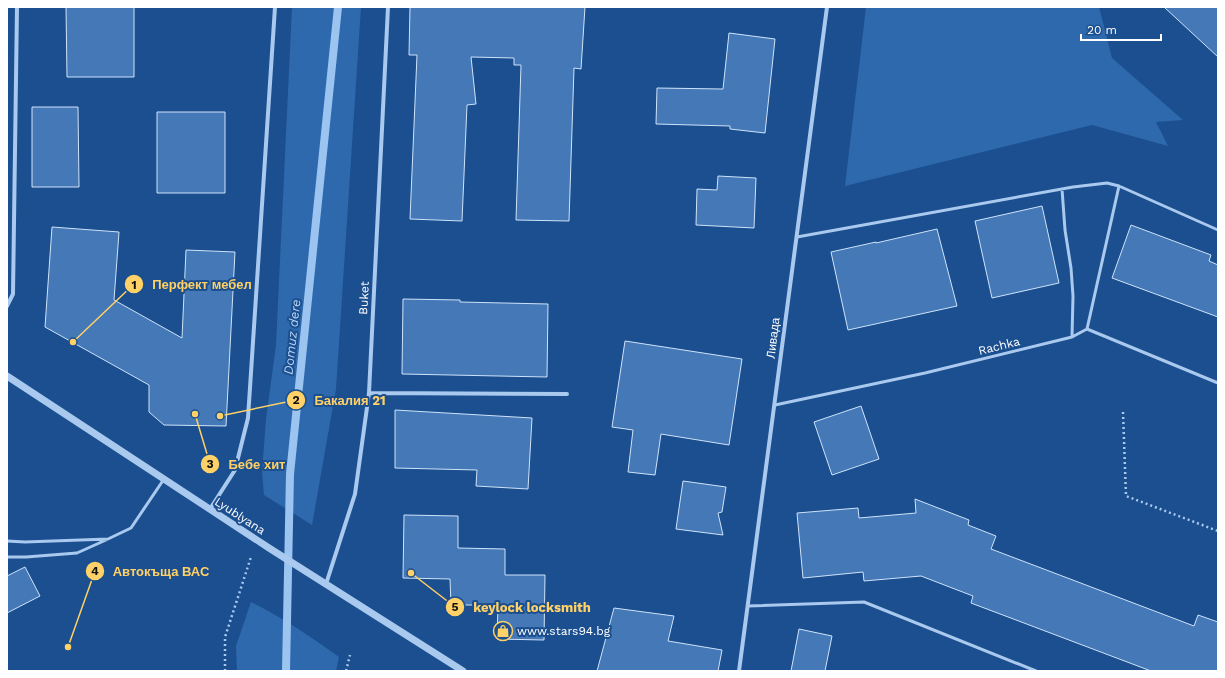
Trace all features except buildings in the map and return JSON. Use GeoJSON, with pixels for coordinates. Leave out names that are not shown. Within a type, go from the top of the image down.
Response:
{"type":"FeatureCollection","features":[{"type":"Feature","properties":{"kind":"street"},"geometry":{"type":"LineString","coordinates":[[7,306],[14,294],[17,7]]}},
{"type":"Feature","properties":{"kind":"street"},"geometry":{"type":"LineString","coordinates":[[210,509],[235,470],[248,418],[275,7]]}},
{"type":"Feature","properties":{"kind":"street","name":"Buket"},"geometry":{"type":"LineString","coordinates":[[326,584],[355,494],[369,392],[388,7]]}},
{"type":"Feature","properties":{"kind":"street","name":"Ливада"},"geometry":{"type":"LineString","coordinates":[[739,671],[827,7]]}},
{"type":"Feature","properties":{"kind":"street","name":"Lyublyana"},"geometry":{"type":"LineString","coordinates":[[7,376],[256,540],[463,671]]}},
{"type":"Feature","properties":{"kind":"street"},"geometry":{"type":"LineString","coordinates":[[369,392],[567,394]]}},
{"type":"Feature","properties":{"kind":"lane"},"geometry":{"type":"LineString","coordinates":[[797,237],[1073,187],[1107,183],[1119,186],[1218,230]]}},
{"type":"Feature","properties":{"kind":"lane"},"geometry":{"type":"LineString","coordinates":[[1119,186],[1087,329],[1218,383]]}},
{"type":"Feature","properties":{"kind":"lane"},"geometry":{"type":"LineString","coordinates":[[1062,189],[1065,230],[1071,268],[1073,296],[1072,337]]}},
{"type":"Feature","properties":{"kind":"lane","name":"Rachka"},"geometry":{"type":"LineString","coordinates":[[775,405],[925,373],[1072,337],[1087,329]]}},
{"type":"Feature","properties":{"kind":"lane"},"geometry":{"type":"LineString","coordinates":[[7,557],[77,553],[131,528],[164,479]]}},
{"type":"Feature","properties":{"kind":"lane"},"geometry":{"type":"LineString","coordinates":[[7,541],[25,542],[108,539]]}},
{"type":"Feature","properties":{"kind":"lane"},"geometry":{"type":"LineString","coordinates":[[748,606],[864,602],[1036,671]]}},
{"type":"Feature","properties":{"kind":"path"},"geometry":{"type":"LineString","coordinates":[[1123,412],[1126,496],[1218,531]]}},
{"type":"Feature","properties":{"kind":"path"},"geometry":{"type":"LineString","coordinates":[[225,671],[225,637],[256,540]]}},
{"type":"Feature","properties":{"kind":"path"},"geometry":{"type":"LineString","coordinates":[[346,671],[350,655]]}},
{"type":"Feature","properties":{"kind":"shaded area"},"geometry":{"type":"Polygon","coordinates":[[[292,7],[361,7],[336,389],[312,525],[264,495],[262,472],[266,419],[276,345],[292,7]]]}},
{"type":"Feature","properties":{"kind":"shaded area"},"geometry":{"type":"Polygon","coordinates":[[[866,7],[1099,7],[1112,58],[1183,120],[1156,122],[1168,146],[1092,125],[845,186],[866,7]]]}},
{"type":"Feature","properties":{"kind":"shaded area"},"geometry":{"type":"Polygon","coordinates":[[[251,602],[285,621],[339,657],[336,671],[237,671],[236,646],[251,602]]]}},
{"type":"Feature","properties":{"kind":"waterway","name":"Domuz dere"},"geometry":{"type":"LineString","coordinates":[[286,671],[290,474],[338,7]]}},
{"type":"Feature","properties":{"kind":"place","name":"Перфект мебел"},"geometry":{"type":"Point","coordinates":[73,342]}},
{"type":"Feature","properties":{"kind":"place","name":"Бебе хит"},"geometry":{"type":"Point","coordinates":[195,414]}},
{"type":"Feature","properties":{"kind":"place","name":"Бакалия 21"},"geometry":{"type":"Point","coordinates":[220,416]}},
{"type":"Feature","properties":{"kind":"place","name":"keylock locksmith"},"geometry":{"type":"Point","coordinates":[411,573]}},
{"type":"Feature","properties":{"kind":"place","name":"www.stars94.bg"},"geometry":{"type":"Point","coordinates":[503,631]}},
{"type":"Feature","properties":{"kind":"place","name":"Автокъща ВАС"},"geometry":{"type":"Point","coordinates":[68,647]}}]}
